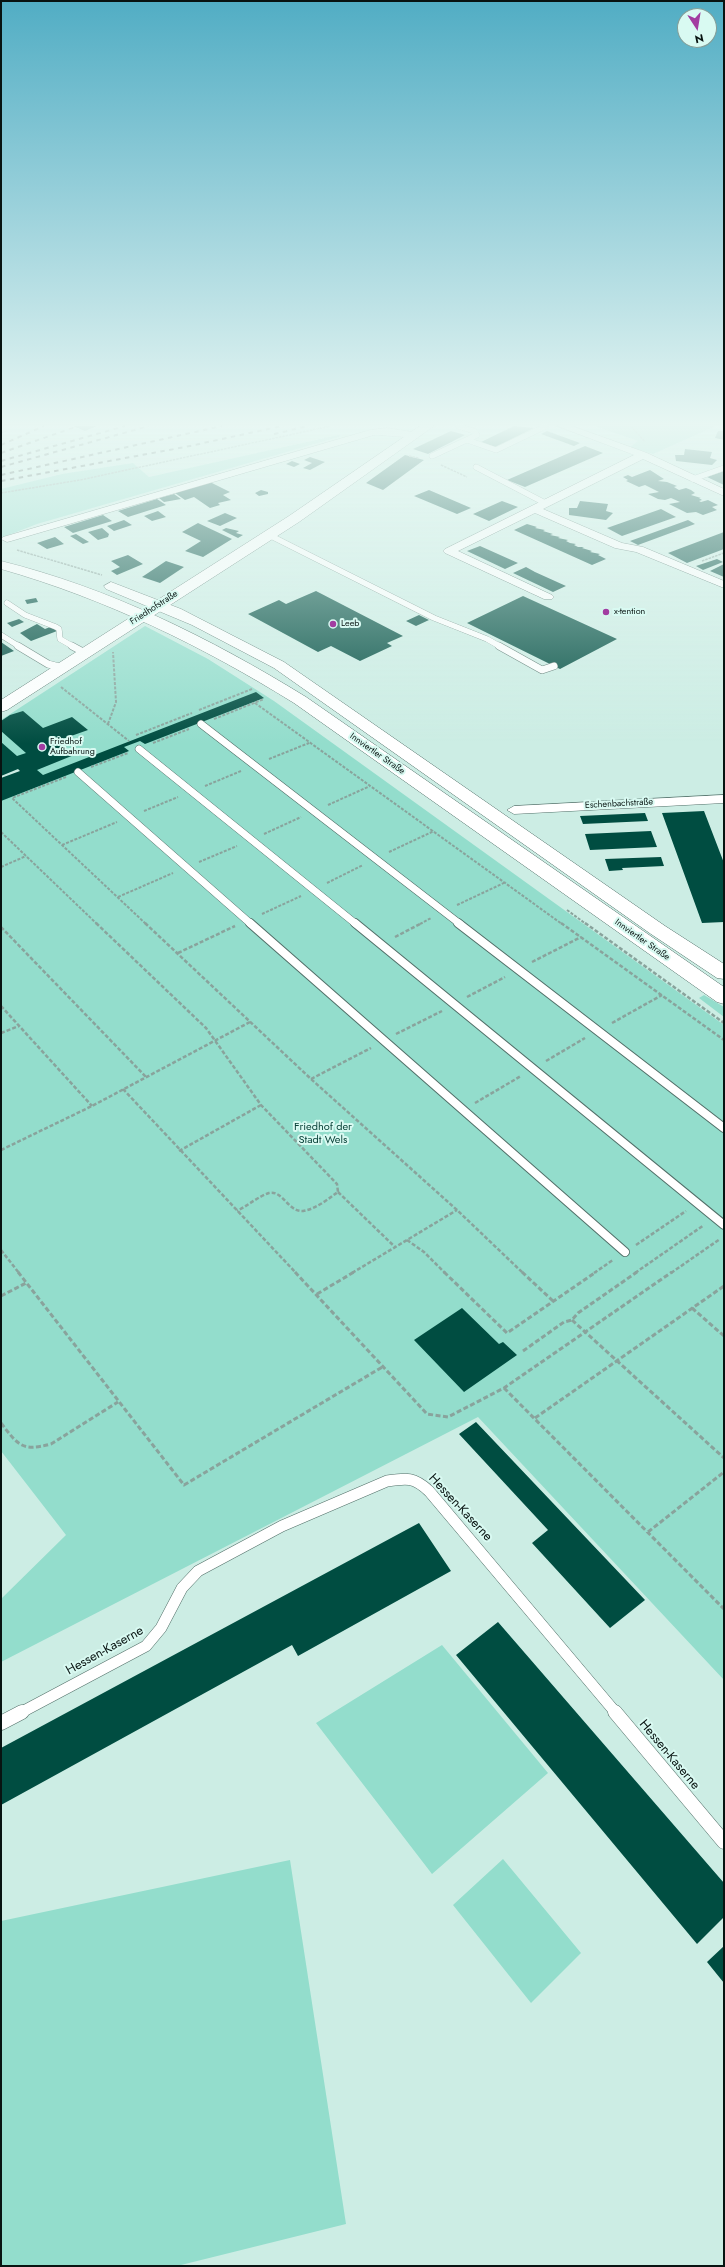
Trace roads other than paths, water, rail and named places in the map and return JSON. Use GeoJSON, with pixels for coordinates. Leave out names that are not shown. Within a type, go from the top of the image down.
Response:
{"type":"FeatureCollection","features":[{"type":"Feature","properties":{"kind":"main road","name":"Friedhofstraße"},"geometry":{"type":"LineString","coordinates":[[1,707],[274,532]]}},
{"type":"Feature","properties":{"kind":"main road","name":"Innviertler Straße"},"geometry":{"type":"LineString","coordinates":[[1,552],[97,581],[160,604],[236,641],[279,665],[607,895],[724,973]]}},
{"type":"Feature","properties":{"kind":"main road","name":"Innviertler Straße"},"geometry":{"type":"LineString","coordinates":[[1,565],[58,582],[143,615],[222,652],[300,700],[724,997]]}},
{"type":"Feature","properties":{"kind":"street"},"geometry":{"type":"LineString","coordinates":[[7,538],[28,532]]}},
{"type":"Feature","properties":{"kind":"street"},"geometry":{"type":"LineString","coordinates":[[487,532],[449,551],[548,597]]}},
{"type":"Feature","properties":{"kind":"street"},"geometry":{"type":"LineString","coordinates":[[587,532],[619,546],[639,549],[724,585]]}},
{"type":"Feature","properties":{"kind":"street","name":"Eschenbachstraße"},"geometry":{"type":"LineString","coordinates":[[514,810],[724,799]]}},
{"type":"Feature","properties":{"kind":"lane"},"geometry":{"type":"LineString","coordinates":[[269,535],[434,618],[487,639],[542,670],[554,666]]}},
{"type":"Feature","properties":{"kind":"lane"},"geometry":{"type":"LineString","coordinates":[[7,603],[25,615],[56,627],[59,629],[60,639],[85,653]]}},
{"type":"Feature","properties":{"kind":"lane"},"geometry":{"type":"LineString","coordinates":[[1,635],[48,664],[62,668]]}},
{"type":"Feature","properties":{"kind":"lane"},"geometry":{"type":"LineString","coordinates":[[201,724],[724,1128]]}},
{"type":"Feature","properties":{"kind":"lane"},"geometry":{"type":"LineString","coordinates":[[139,749],[724,1225]]}},
{"type":"Feature","properties":{"kind":"lane"},"geometry":{"type":"LineString","coordinates":[[78,772],[465,1110],[625,1252]]}},
{"type":"Feature","properties":{"kind":"lane","name":"Hessen-Kaserne"},"geometry":{"type":"LineString","coordinates":[[1,1723],[146,1646],[154,1639],[162,1627],[181,1587],[188,1578],[198,1571],[289,1523],[373,1485],[405,1478],[419,1482],[429,1491],[724,1842]]}},
{"type":"Feature","properties":{"kind":"place","name":"x-tention"},"geometry":{"type":"Point","coordinates":[606,612]}},
{"type":"Feature","properties":{"kind":"place","name":"Leeb"},"geometry":{"type":"Point","coordinates":[333,624]}},
{"type":"Feature","properties":{"kind":"place","name":"Friedhof Aufbahrung"},"geometry":{"type":"Point","coordinates":[42,747]}},
{"type":"Feature","properties":{"kind":"park label","name":"Friedhof der Stadt Wels"},"geometry":{"type":"Point","coordinates":[323,1133]}}]}
